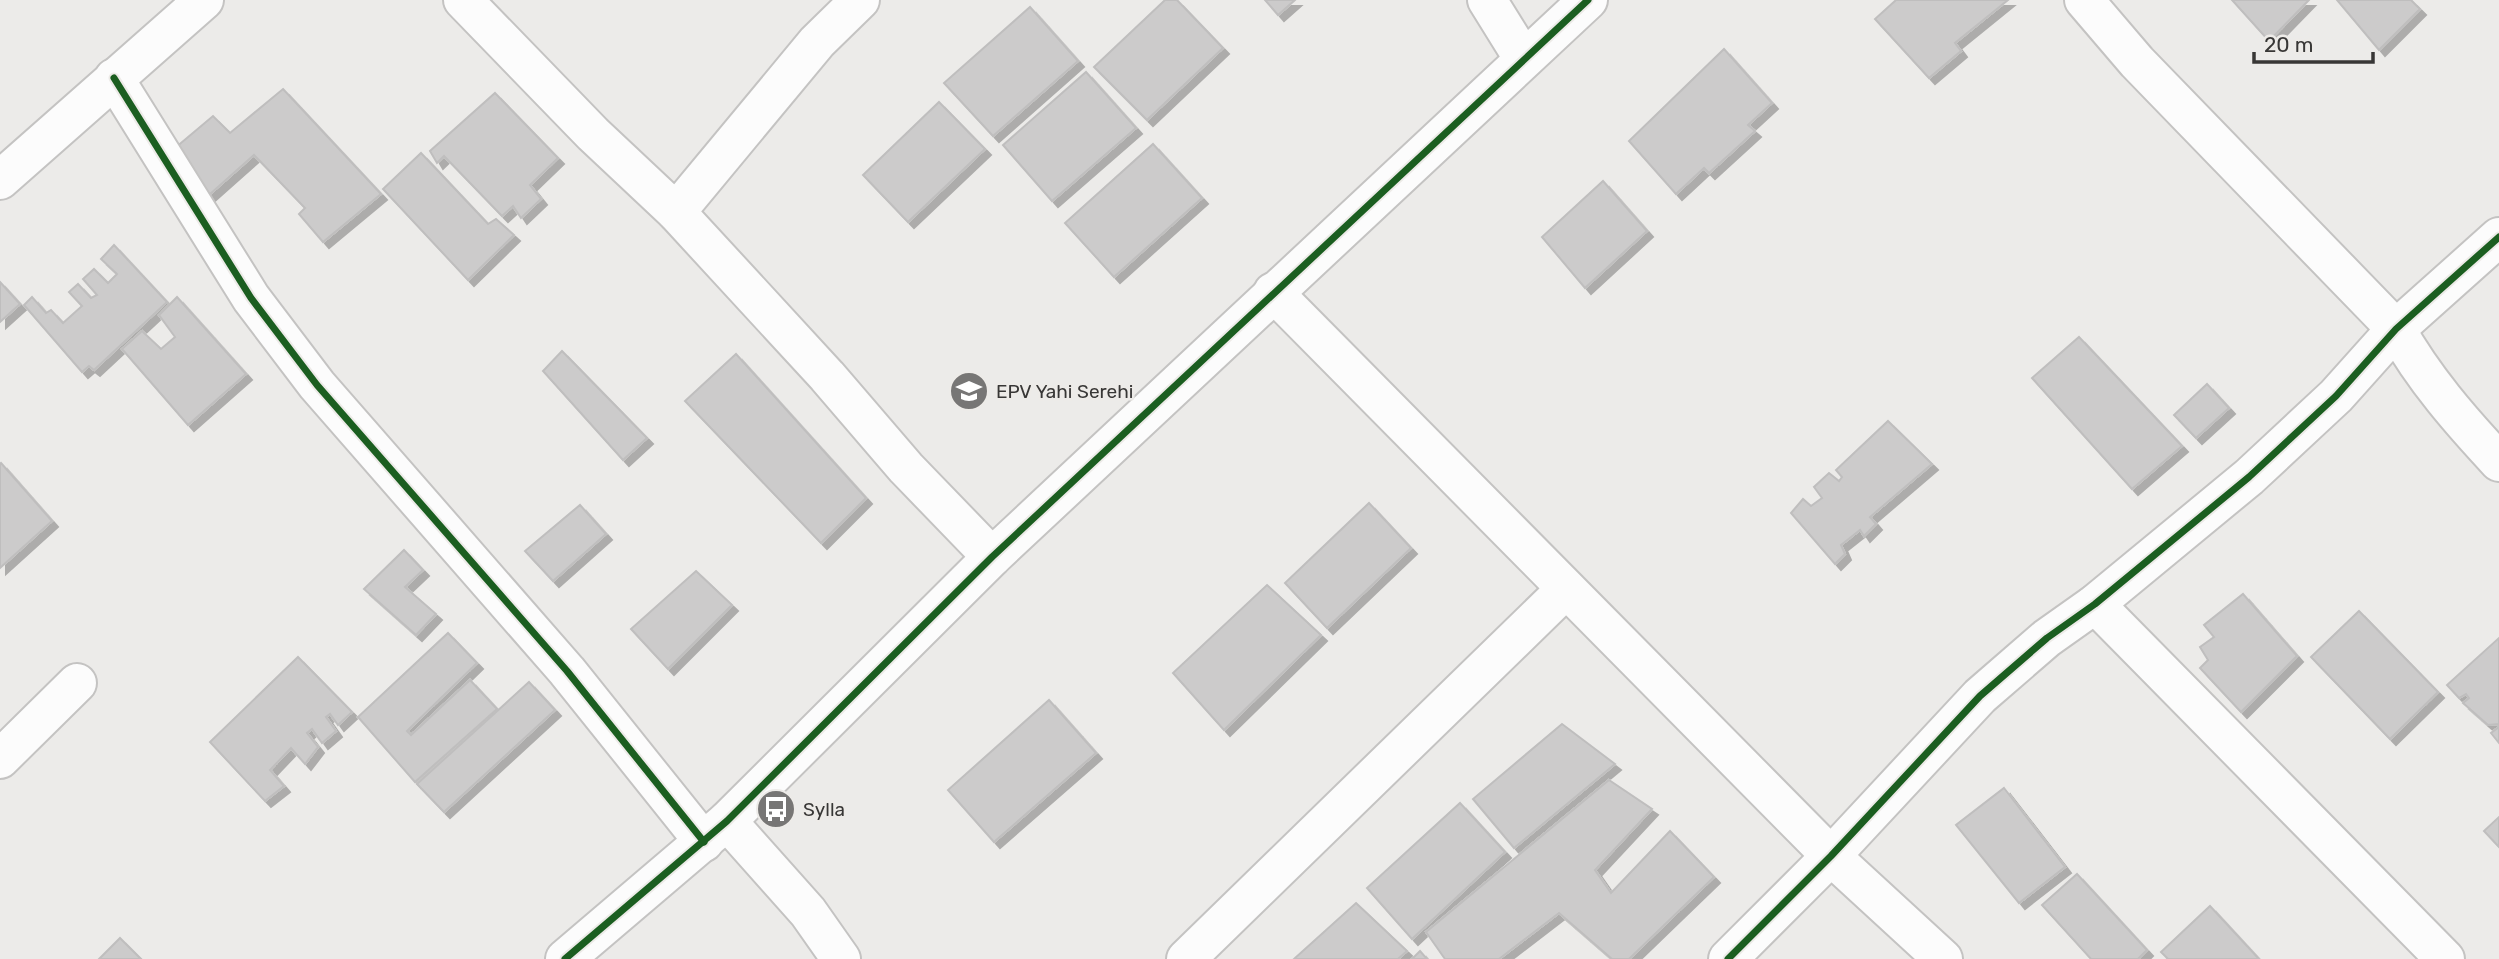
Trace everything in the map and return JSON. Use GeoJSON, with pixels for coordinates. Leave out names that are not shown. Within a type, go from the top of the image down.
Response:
{"type":"FeatureCollection","features":[{"type":"Feature","properties":{"kind":"street"},"geometry":{"type":"LineString","coordinates":[[0,180],[204,0]]}},
{"type":"Feature","properties":{"kind":"street"},"geometry":{"type":"LineString","coordinates":[[463,0],[593,134],[676,212],[827,376],[906,468],[992,558]]}},
{"type":"Feature","properties":{"kind":"street"},"geometry":{"type":"LineString","coordinates":[[676,212],[817,42],[860,0]]}},
{"type":"Feature","properties":{"kind":"street"},"geometry":{"type":"LineString","coordinates":[[1487,0],[1523,58]]}},
{"type":"Feature","properties":{"kind":"street"},"geometry":{"type":"LineString","coordinates":[[565,959],[716,832],[992,558],[1273,292],[1588,0]]}},
{"type":"Feature","properties":{"kind":"street"},"geometry":{"type":"LineString","coordinates":[[2084,0],[2137,62],[2396,329],[2416,365],[2449,409],[2499,462]]}},
{"type":"Feature","properties":{"kind":"street"},"geometry":{"type":"LineString","coordinates":[[114,78],[251,298],[317,385],[567,671],[716,832],[808,912],[841,959]]}},
{"type":"Feature","properties":{"kind":"street"},"geometry":{"type":"LineString","coordinates":[[1728,959],[1831,856],[1980,696],[2047,638],[2095,604],[2249,477],[2336,396],[2396,329],[2499,237]]}},
{"type":"Feature","properties":{"kind":"street"},"geometry":{"type":"LineString","coordinates":[[1273,292],[1831,856],[1943,959]]}},
{"type":"Feature","properties":{"kind":"street"},"geometry":{"type":"LineString","coordinates":[[1186,959],[1566,589]]}},
{"type":"Feature","properties":{"kind":"street"},"geometry":{"type":"LineString","coordinates":[[2095,604],[2445,959]]}},
{"type":"Feature","properties":{"kind":"street"},"geometry":{"type":"LineString","coordinates":[[0,759],[77,683]]}},
{"type":"Feature","properties":{"kind":"building"},"geometry":{"type":"Polygon","coordinates":[[[1165,0],[1177,0],[1223,48],[1147,120],[1094,67],[1165,0]]]}},
{"type":"Feature","properties":{"kind":"building"},"geometry":{"type":"Polygon","coordinates":[[[1265,0],[1295,0],[1278,15],[1265,0]]]}},
{"type":"Feature","properties":{"kind":"building"},"geometry":{"type":"Polygon","coordinates":[[[1896,0],[2008,0],[1955,43],[1961,51],[1929,78],[1875,19],[1896,0]]]}},
{"type":"Feature","properties":{"kind":"building"},"geometry":{"type":"Polygon","coordinates":[[[2232,0],[2309,0],[2269,41],[2232,0]]]}},
{"type":"Feature","properties":{"kind":"building"},"geometry":{"type":"Polygon","coordinates":[[[2337,0],[2411,0],[2420,9],[2379,50],[2337,0]]]}},
{"type":"Feature","properties":{"kind":"building"},"geometry":{"type":"Polygon","coordinates":[[[1030,7],[1078,61],[993,136],[944,83],[1030,7]]]}},
{"type":"Feature","properties":{"kind":"building"},"geometry":{"type":"Polygon","coordinates":[[[1724,49],[1772,103],[1748,125],[1755,131],[1709,173],[1704,168],[1676,194],[1629,141],[1724,49]]]}},
{"type":"Feature","properties":{"kind":"building"},"geometry":{"type":"Polygon","coordinates":[[[1086,72],[1136,128],[1052,201],[1003,145],[1086,72]]]}},
{"type":"Feature","properties":{"kind":"building"},"geometry":{"type":"Polygon","coordinates":[[[283,89],[381,194],[323,242],[299,214],[305,208],[254,155],[200,203],[168,154],[213,116],[230,133],[283,89]]]}},
{"type":"Feature","properties":{"kind":"building"},"geometry":{"type":"Polygon","coordinates":[[[495,93],[558,158],[530,185],[541,199],[521,218],[513,206],[502,216],[444,156],[437,163],[430,151],[495,93]]]}},
{"type":"Feature","properties":{"kind":"building"},"geometry":{"type":"Polygon","coordinates":[[[939,102],[985,149],[908,222],[863,175],[939,102]]]}},
{"type":"Feature","properties":{"kind":"building"},"geometry":{"type":"Polygon","coordinates":[[[1153,144],[1202,198],[1114,277],[1065,223],[1153,144]]]}},
{"type":"Feature","properties":{"kind":"building"},"geometry":{"type":"Polygon","coordinates":[[[421,153],[488,224],[496,219],[514,235],[468,280],[383,189],[421,153]]]}},
{"type":"Feature","properties":{"kind":"building"},"geometry":{"type":"Polygon","coordinates":[[[1603,181],[1647,231],[1585,288],[1542,237],[1603,181]]]}},
{"type":"Feature","properties":{"kind":"building"},"geometry":{"type":"Polygon","coordinates":[[[114,245],[167,302],[94,370],[89,366],[82,372],[24,305],[32,297],[46,313],[51,310],[63,323],[82,306],[69,292],[78,284],[91,298],[97,295],[83,279],[94,269],[108,283],[117,274],[101,259],[114,245]]]}},
{"type":"Feature","properties":{"kind":"building"},"geometry":{"type":"Polygon","coordinates":[[[0,282],[20,304],[0,322],[0,282]]]}},
{"type":"Feature","properties":{"kind":"building"},"geometry":{"type":"Polygon","coordinates":[[[177,297],[246,374],[188,425],[122,349],[142,331],[161,349],[175,337],[159,315],[177,297]]]}},
{"type":"Feature","properties":{"kind":"building"},"geometry":{"type":"Polygon","coordinates":[[[2079,337],[2182,446],[2132,489],[2032,378],[2079,337]]]}},
{"type":"Feature","properties":{"kind":"building"},"geometry":{"type":"Polygon","coordinates":[[[562,351],[647,438],[623,460],[543,371],[562,351]]]}},
{"type":"Feature","properties":{"kind":"building"},"geometry":{"type":"Polygon","coordinates":[[[736,354],[866,498],[821,543],[685,401],[736,354]]]}},
{"type":"Feature","properties":{"kind":"building"},"geometry":{"type":"Polygon","coordinates":[[[2207,384],[2229,408],[2196,438],[2174,415],[2207,384]]]}},
{"type":"Feature","properties":{"kind":"building"},"geometry":{"type":"Polygon","coordinates":[[[1888,421],[1932,464],[1870,517],[1876,524],[1864,536],[1860,530],[1841,545],[1845,554],[1835,564],[1791,513],[1803,499],[1811,506],[1822,498],[1814,487],[1829,473],[1839,481],[1842,477],[1836,470],[1888,421]]]}},
{"type":"Feature","properties":{"kind":"building"},"geometry":{"type":"Polygon","coordinates":[[[0,464],[52,521],[0,568],[0,464]]]}},
{"type":"Feature","properties":{"kind":"building"},"geometry":{"type":"Polygon","coordinates":[[[1369,503],[1411,548],[1327,628],[1285,583],[1369,503]]]}},
{"type":"Feature","properties":{"kind":"building"},"geometry":{"type":"Polygon","coordinates":[[[580,505],[606,534],[553,581],[525,551],[580,505]]]}},
{"type":"Feature","properties":{"kind":"building"},"geometry":{"type":"Polygon","coordinates":[[[404,550],[423,570],[405,587],[436,614],[416,635],[364,589],[404,550]]]}},
{"type":"Feature","properties":{"kind":"building"},"geometry":{"type":"Polygon","coordinates":[[[696,571],[732,605],[668,669],[631,629],[696,571]]]}},
{"type":"Feature","properties":{"kind":"building"},"geometry":{"type":"Polygon","coordinates":[[[1267,585],[1321,635],[1224,730],[1173,673],[1267,585]]]}},
{"type":"Feature","properties":{"kind":"building"},"geometry":{"type":"Polygon","coordinates":[[[2243,594],[2297,656],[2241,712],[2200,668],[2208,660],[2200,647],[2214,637],[2204,625],[2243,594]]]}},
{"type":"Feature","properties":{"kind":"building"},"geometry":{"type":"Polygon","coordinates":[[[2359,611],[2438,692],[2390,739],[2311,657],[2359,611]]]}},
{"type":"Feature","properties":{"kind":"building"},"geometry":{"type":"Polygon","coordinates":[[[448,633],[477,663],[407,731],[411,735],[470,680],[497,709],[415,782],[358,717],[448,633]]]}},
{"type":"Feature","properties":{"kind":"building"},"geometry":{"type":"Polygon","coordinates":[[[2499,638],[2499,724],[2488,725],[2463,703],[2469,698],[2466,694],[2459,698],[2447,685],[2499,638]]]}},
{"type":"Feature","properties":{"kind":"building"},"geometry":{"type":"Polygon","coordinates":[[[298,657],[352,712],[338,725],[330,714],[326,717],[336,731],[322,743],[312,729],[307,733],[318,747],[305,764],[291,748],[270,770],[284,786],[265,801],[210,742],[298,657]]]}},
{"type":"Feature","properties":{"kind":"building"},"geometry":{"type":"Polygon","coordinates":[[[529,682],[555,710],[444,812],[417,784],[529,682]]]}},
{"type":"Feature","properties":{"kind":"building"},"geometry":{"type":"Polygon","coordinates":[[[1049,700],[1096,753],[994,842],[948,790],[1049,700]]]}},
{"type":"Feature","properties":{"kind":"building"},"geometry":{"type":"Polygon","coordinates":[[[1562,724],[1615,764],[1514,848],[1473,799],[1562,724]]]}},
{"type":"Feature","properties":{"kind":"building"},"geometry":{"type":"Polygon","coordinates":[[[2499,727],[2499,743],[2491,733],[2499,727]]]}},
{"type":"Feature","properties":{"kind":"building"},"geometry":{"type":"Polygon","coordinates":[[[1609,780],[1652,809],[1595,870],[1611,893],[1670,831],[1714,877],[1629,959],[1612,959],[1559,913],[1499,959],[1445,959],[1426,932],[1609,780]]]}},
{"type":"Feature","properties":{"kind":"building"},"geometry":{"type":"Polygon","coordinates":[[[2004,788],[2065,867],[2019,903],[1956,825],[2004,788]]]}},
{"type":"Feature","properties":{"kind":"building"},"geometry":{"type":"Polygon","coordinates":[[[1460,803],[1505,852],[1412,939],[1367,888],[1460,803]]]}},
{"type":"Feature","properties":{"kind":"building"},"geometry":{"type":"Polygon","coordinates":[[[2499,817],[2499,847],[2484,831],[2499,817]]]}},
{"type":"Feature","properties":{"kind":"building"},"geometry":{"type":"Polygon","coordinates":[[[2077,874],[2147,950],[2138,959],[2091,959],[2042,905],[2077,874]]]}},
{"type":"Feature","properties":{"kind":"building"},"geometry":{"type":"Polygon","coordinates":[[[1356,903],[1407,951],[1398,959],[1294,959],[1356,903]]]}},
{"type":"Feature","properties":{"kind":"building"},"geometry":{"type":"Polygon","coordinates":[[[2210,906],[2259,959],[2168,959],[2161,952],[2210,906]]]}},
{"type":"Feature","properties":{"kind":"building"},"geometry":{"type":"Polygon","coordinates":[[[120,938],[141,959],[99,959],[120,938]]]}},
{"type":"Feature","properties":{"kind":"building"},"geometry":{"type":"Polygon","coordinates":[[[1420,951],[1427,959],[1412,959],[1420,951]]]}},
{"type":"Feature","properties":{"kind":"cycle path"},"geometry":{"type":"LineString","coordinates":[[565,959],[727,821],[992,557],[1588,0]]}},
{"type":"Feature","properties":{"kind":"cycle path"},"geometry":{"type":"LineString","coordinates":[[114,78],[251,298],[317,385],[567,671],[704,842]]}},
{"type":"Feature","properties":{"kind":"cycle path"},"geometry":{"type":"LineString","coordinates":[[1728,959],[1831,856],[1980,696],[2047,638],[2095,604],[2249,477],[2336,396],[2396,329],[2499,237]]}},
{"type":"Feature","properties":{"kind":"place","name":"EPV Yahi Serehi"},"geometry":{"type":"Point","coordinates":[969,391]}},
{"type":"Feature","properties":{"kind":"place","name":"Sylla"},"geometry":{"type":"Point","coordinates":[776,809]}}]}
